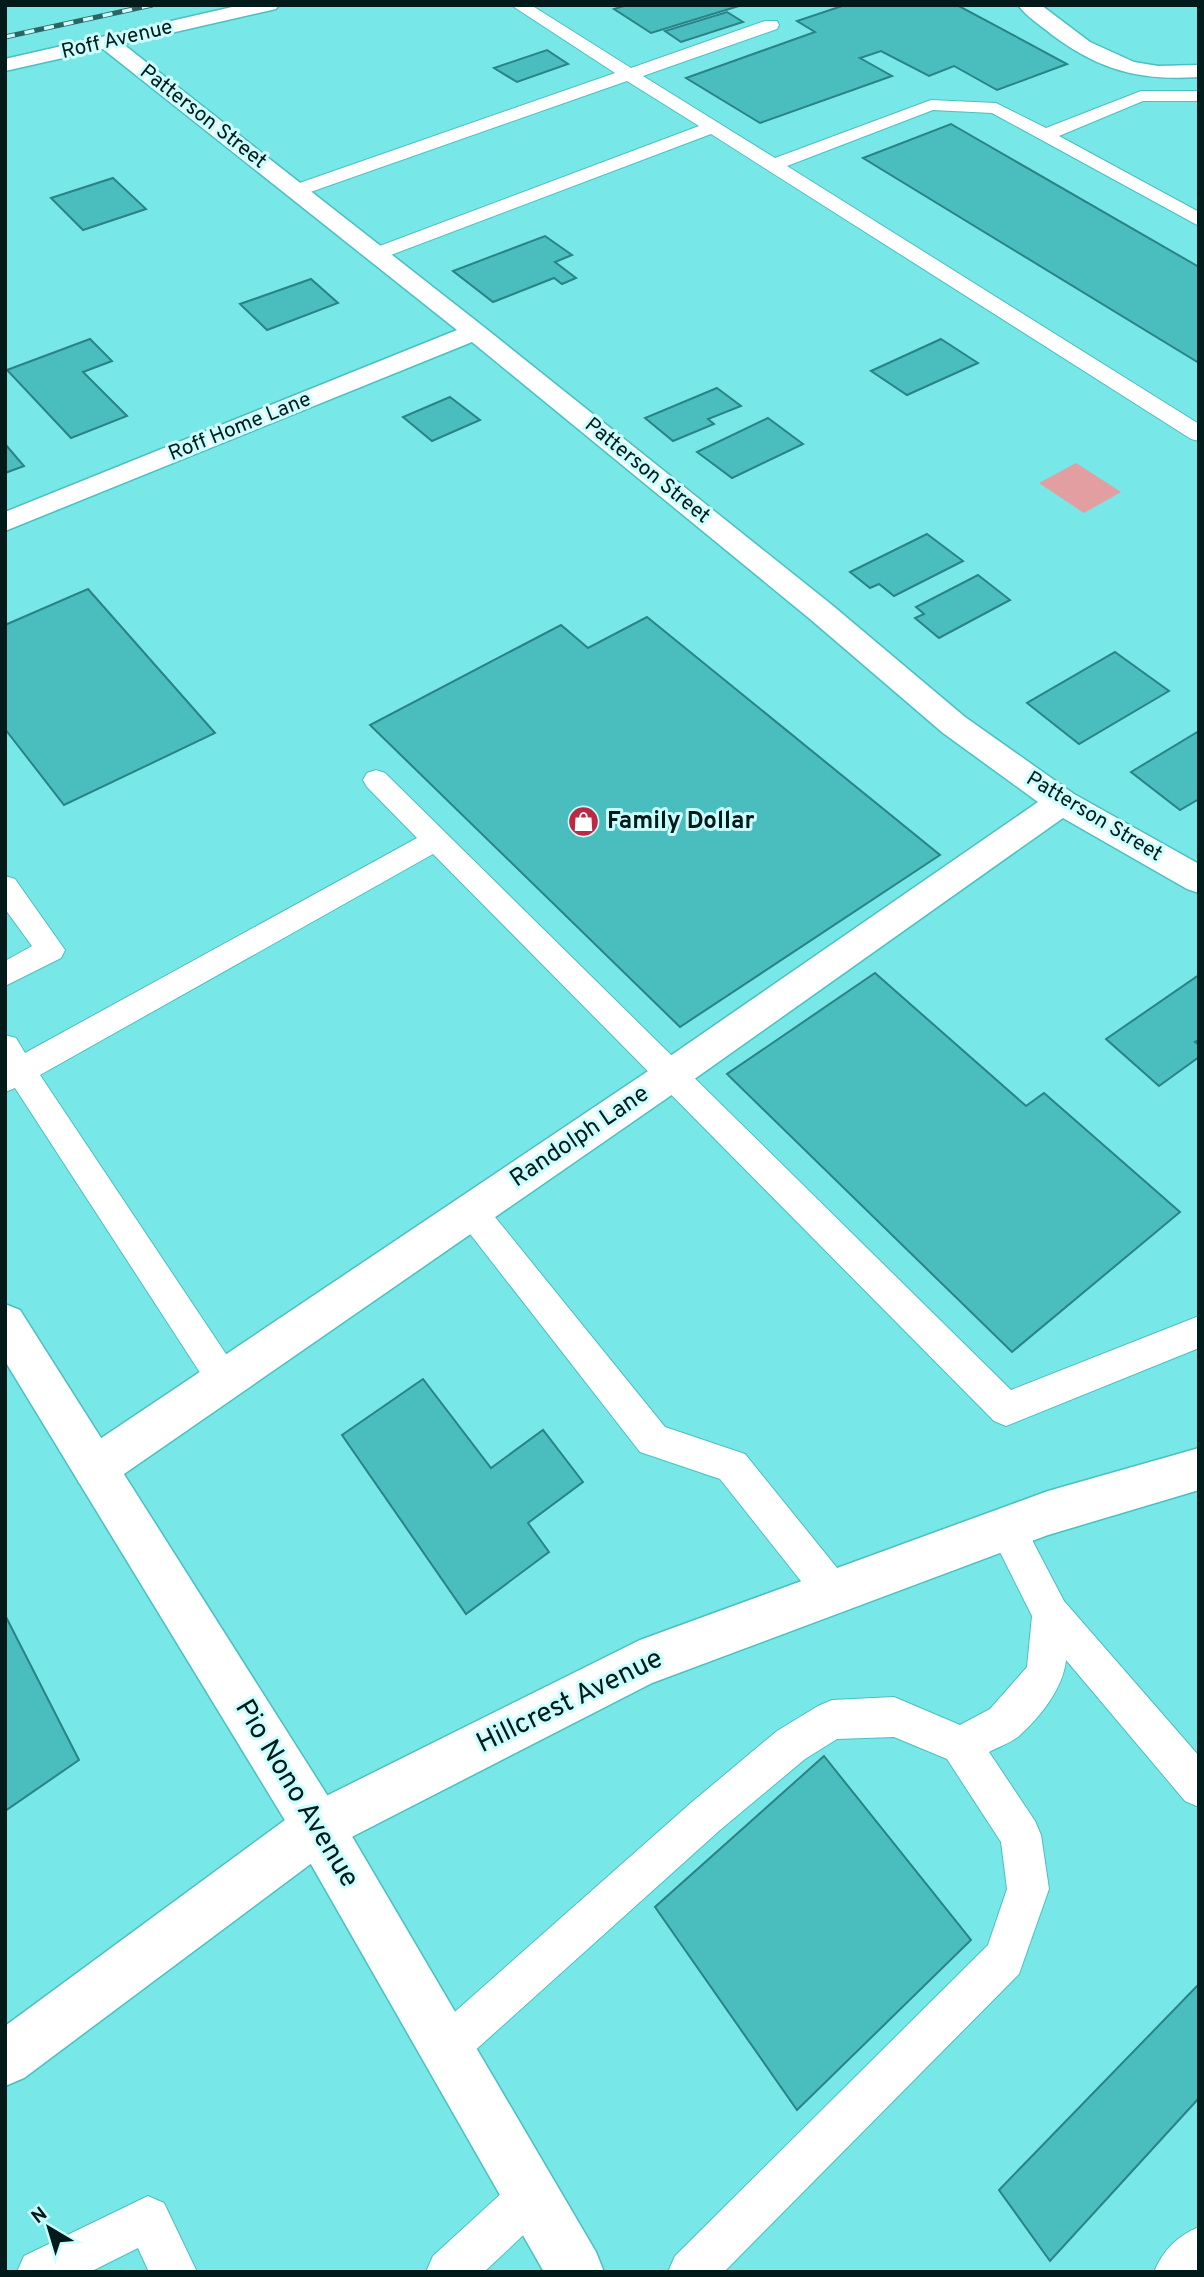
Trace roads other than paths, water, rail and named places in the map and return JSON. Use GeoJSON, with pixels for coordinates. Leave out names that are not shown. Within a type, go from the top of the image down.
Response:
{"type":"FeatureCollection","features":[{"type":"Feature","properties":{"kind":"street","name":"Roff Avenue"},"geometry":{"type":"LineString","coordinates":[[5,65],[269,5]]}},
{"type":"Feature","properties":{"kind":"street"},"geometry":{"type":"LineString","coordinates":[[1028,5],[1084,49],[1115,63],[1145,71],[1199,71]]}},
{"type":"Feature","properties":{"kind":"street","name":"Patterson Street"},"geometry":{"type":"LineString","coordinates":[[107,42],[475,332],[821,612],[954,725],[1062,802],[1199,880]]}},
{"type":"Feature","properties":{"kind":"street","name":"Roff Home Lane"},"geometry":{"type":"LineString","coordinates":[[5,522],[475,332]]}},
{"type":"Feature","properties":{"kind":"street","name":"Randolph Lane"},"geometry":{"type":"LineString","coordinates":[[95,1468],[673,1074],[1062,802]]}},
{"type":"Feature","properties":{"kind":"street","name":"Pio Nono Avenue"},"geometry":{"type":"LineString","coordinates":[[5,1323],[318,1827],[576,2272]]}},
{"type":"Feature","properties":{"kind":"street","name":"Hillcrest Avenue"},"geometry":{"type":"LineString","coordinates":[[5,2059],[318,1827],[640,1664],[1048,1513],[1199,1469]]}},
{"type":"Feature","properties":{"kind":"lane"},"geometry":{"type":"LineString","coordinates":[[519,5],[1199,434]]}},
{"type":"Feature","properties":{"kind":"lane"},"geometry":{"type":"LineString","coordinates":[[295,191],[771,25]]}},
{"type":"Feature","properties":{"kind":"lane"},"geometry":{"type":"LineString","coordinates":[[1045,135],[1141,96],[1199,96]]}},
{"type":"Feature","properties":{"kind":"lane"},"geometry":{"type":"LineString","coordinates":[[774,165],[931,105],[996,108],[1199,220]]}},
{"type":"Feature","properties":{"kind":"lane"},"geometry":{"type":"LineString","coordinates":[[376,254],[714,127]]}},
{"type":"Feature","properties":{"kind":"lane"},"geometry":{"type":"LineString","coordinates":[[376,780],[1006,1409],[1199,1332]]}},
{"type":"Feature","properties":{"kind":"lane"},"geometry":{"type":"LineString","coordinates":[[224,1380],[10,1066],[436,840]]}},
{"type":"Feature","properties":{"kind":"lane"},"geometry":{"type":"LineString","coordinates":[[5,887],[51,950],[5,975]]}},
{"type":"Feature","properties":{"kind":"lane"},"geometry":{"type":"LineString","coordinates":[[471,1212],[653,1440],[732,1466],[833,1592]]}},
{"type":"Feature","properties":{"kind":"lane"},"geometry":{"type":"LineString","coordinates":[[1006,1528],[1051,1615],[1199,1787]]}},
{"type":"Feature","properties":{"kind":"lane"},"geometry":{"type":"LineString","coordinates":[[961,1745],[1004,1723],[1045,1675],[1051,1615]]}},
{"type":"Feature","properties":{"kind":"lane"},"geometry":{"type":"LineString","coordinates":[[446,2048],[706,1816],[791,1745],[832,1720],[894,1717],[961,1745],[1021,1835],[1028,1889],[1004,1959],[691,2272]]}},
{"type":"Feature","properties":{"kind":"lane"},"geometry":{"type":"LineString","coordinates":[[449,2272],[532,2196]]}},
{"type":"Feature","properties":{"kind":"lane"},"geometry":{"type":"LineString","coordinates":[[40,2272],[148,2219],[174,2272]]}},
{"type":"Feature","properties":{"kind":"lane"},"geometry":{"type":"LineString","coordinates":[[1177,2272],[1199,2250]]}},
{"type":"Feature","properties":{"kind":"railway"},"geometry":{"type":"LineString","coordinates":[[5,37],[152,5]]}},
{"type":"Feature","properties":{"kind":"place","name":"Family Dollar"},"geometry":{"type":"Point","coordinates":[584,822]}}]}
